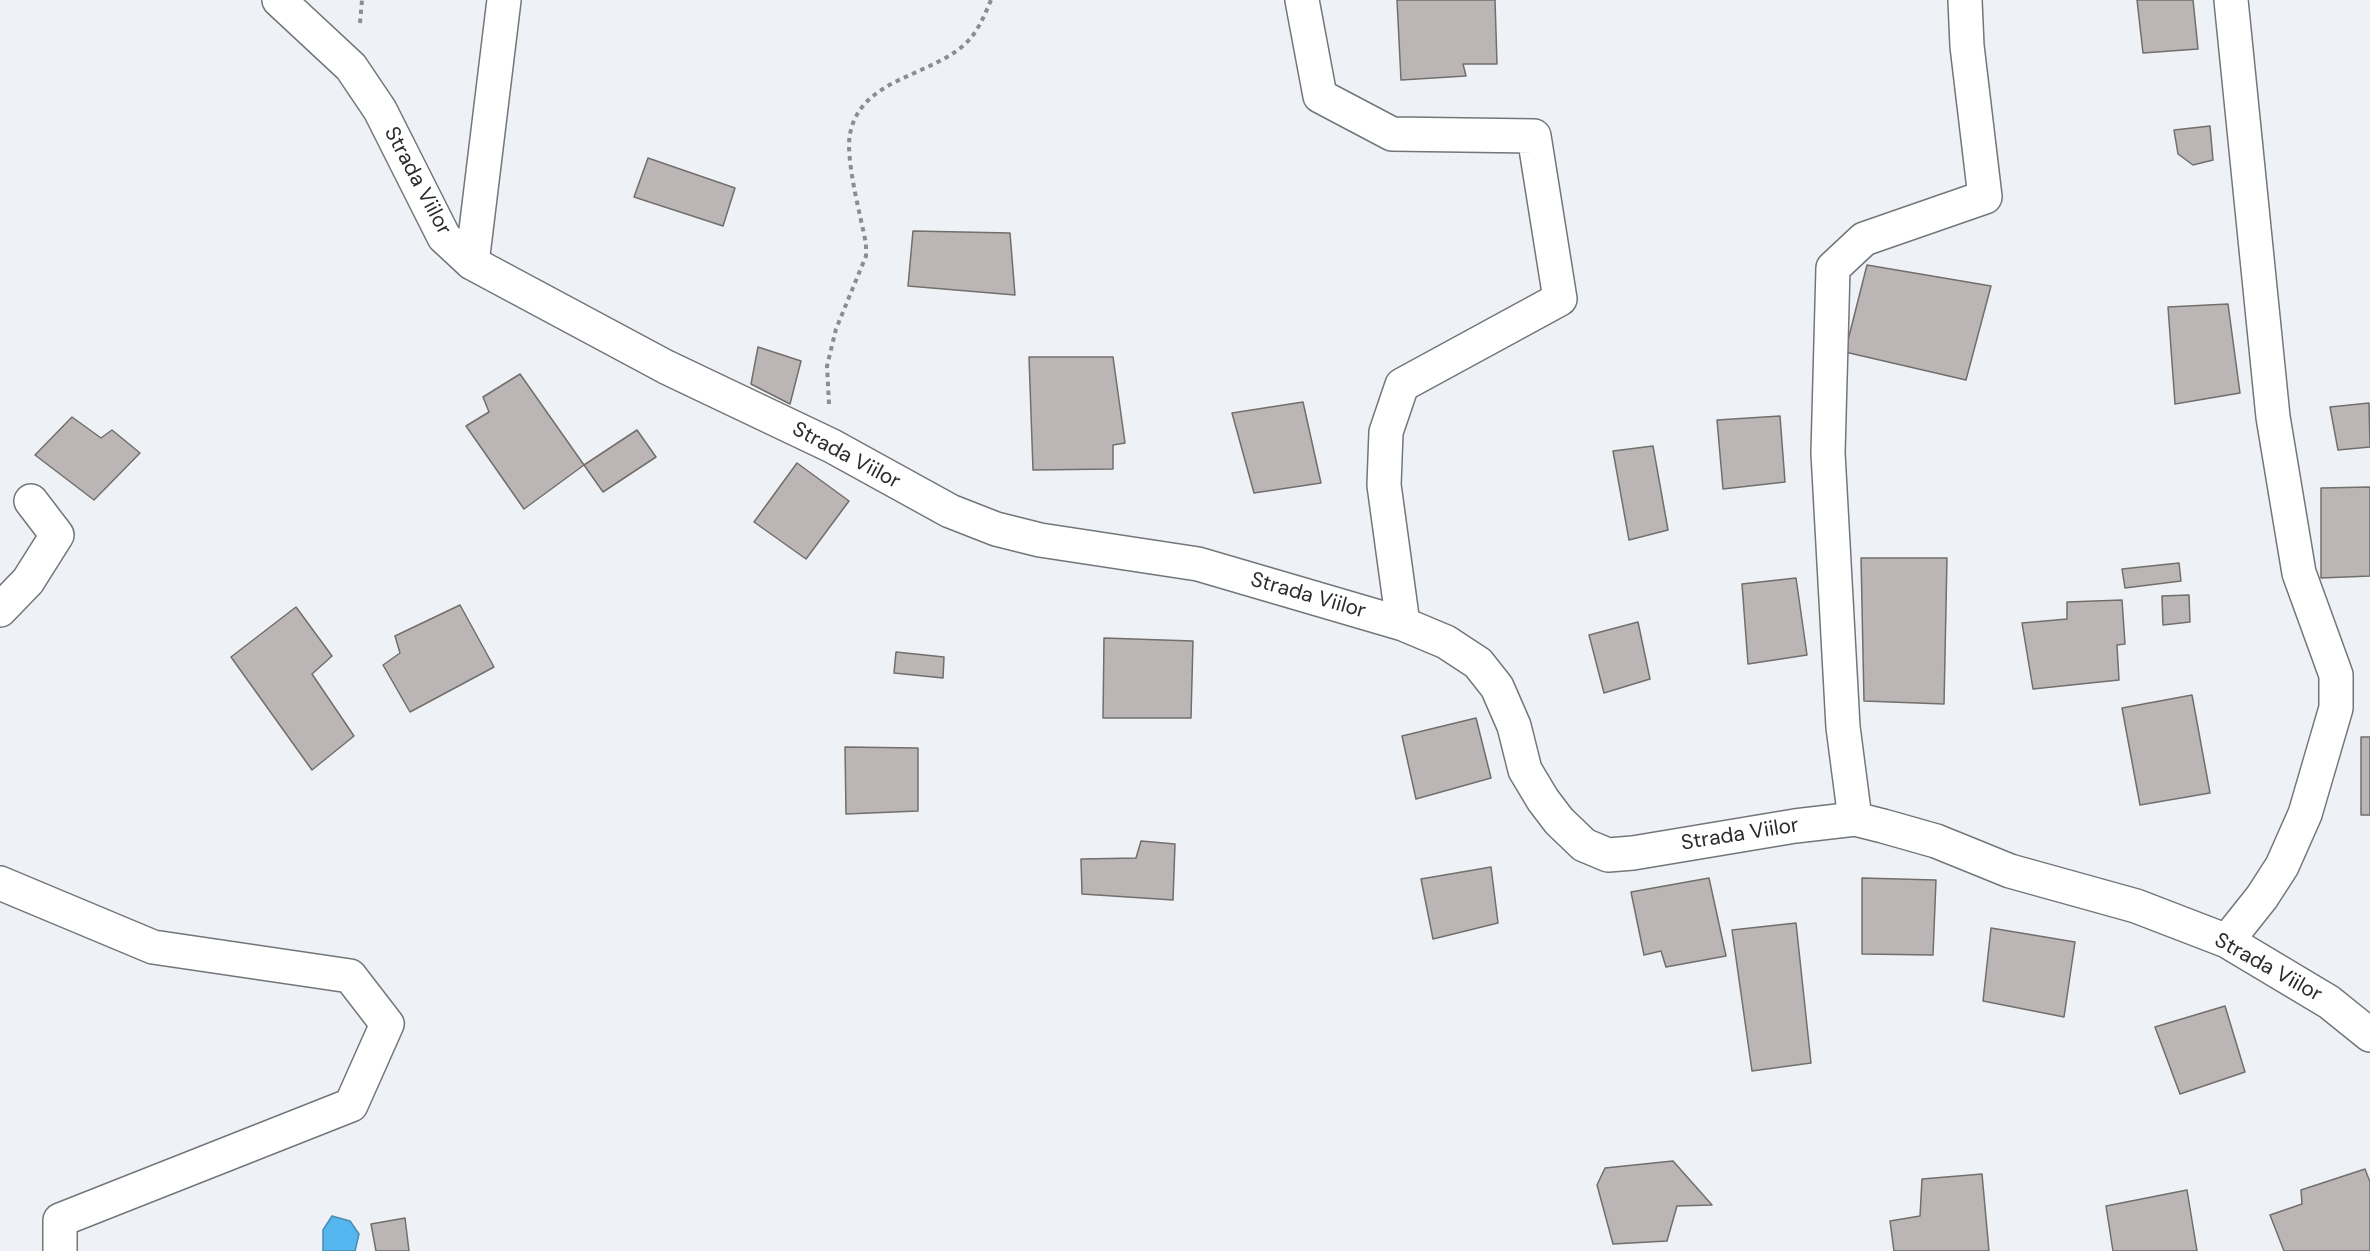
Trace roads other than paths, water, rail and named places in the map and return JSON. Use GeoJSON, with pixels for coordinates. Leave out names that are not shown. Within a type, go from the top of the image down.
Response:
{"type":"FeatureCollection","features":[{"type":"Feature","properties":{"kind":"street","name":"Strada Viilor"},"geometry":{"type":"LineString","coordinates":[[279,0],[351,67],[380,110],[444,237],[472,263],[666,367],[832,446],[950,512],[996,529],[1040,540],[1198,564],[1403,624],[1446,642],[1478,663],[1497,687],[1514,726],[1526,770],[1543,800],[1559,821],[1584,845],[1608,855],[1633,853],[1795,826],[1855,819],[1936,841],[2010,871],[2136,906],[2227,941],[2329,1002],[2370,1035]]}},
{"type":"Feature","properties":{"kind":"street"},"geometry":{"type":"LineString","coordinates":[[472,263],[504,0]]}},
{"type":"Feature","properties":{"kind":"street"},"geometry":{"type":"LineString","coordinates":[[1302,0],[1320,96],[1392,134],[1534,136],[1560,299],[1402,385],[1386,432],[1384,485],[1403,624]]}},
{"type":"Feature","properties":{"kind":"street"},"geometry":{"type":"LineString","coordinates":[[1855,819],[1843,727],[1828,453],[1833,268],[1864,239],[1985,197],[1967,46],[1965,0]]}},
{"type":"Feature","properties":{"kind":"street"},"geometry":{"type":"LineString","coordinates":[[2227,941],[2262,897],[2282,866],[2305,814],[2336,708],[2336,675],[2299,573],[2273,417],[2230,0]]}},
{"type":"Feature","properties":{"kind":"street"},"geometry":{"type":"LineString","coordinates":[[0,610],[28,580],[57,535],[31,501]]}},
{"type":"Feature","properties":{"kind":"street"},"geometry":{"type":"LineString","coordinates":[[0,883],[153,947],[350,976],[387,1024],[351,1105],[60,1220],[60,1251]]}},
{"type":"Feature","properties":{"kind":"water"},"geometry":{"type":"Polygon","coordinates":[[[332,1216],[350,1221],[359,1234],[355,1251],[323,1251],[323,1230],[332,1216]]]}}]}
